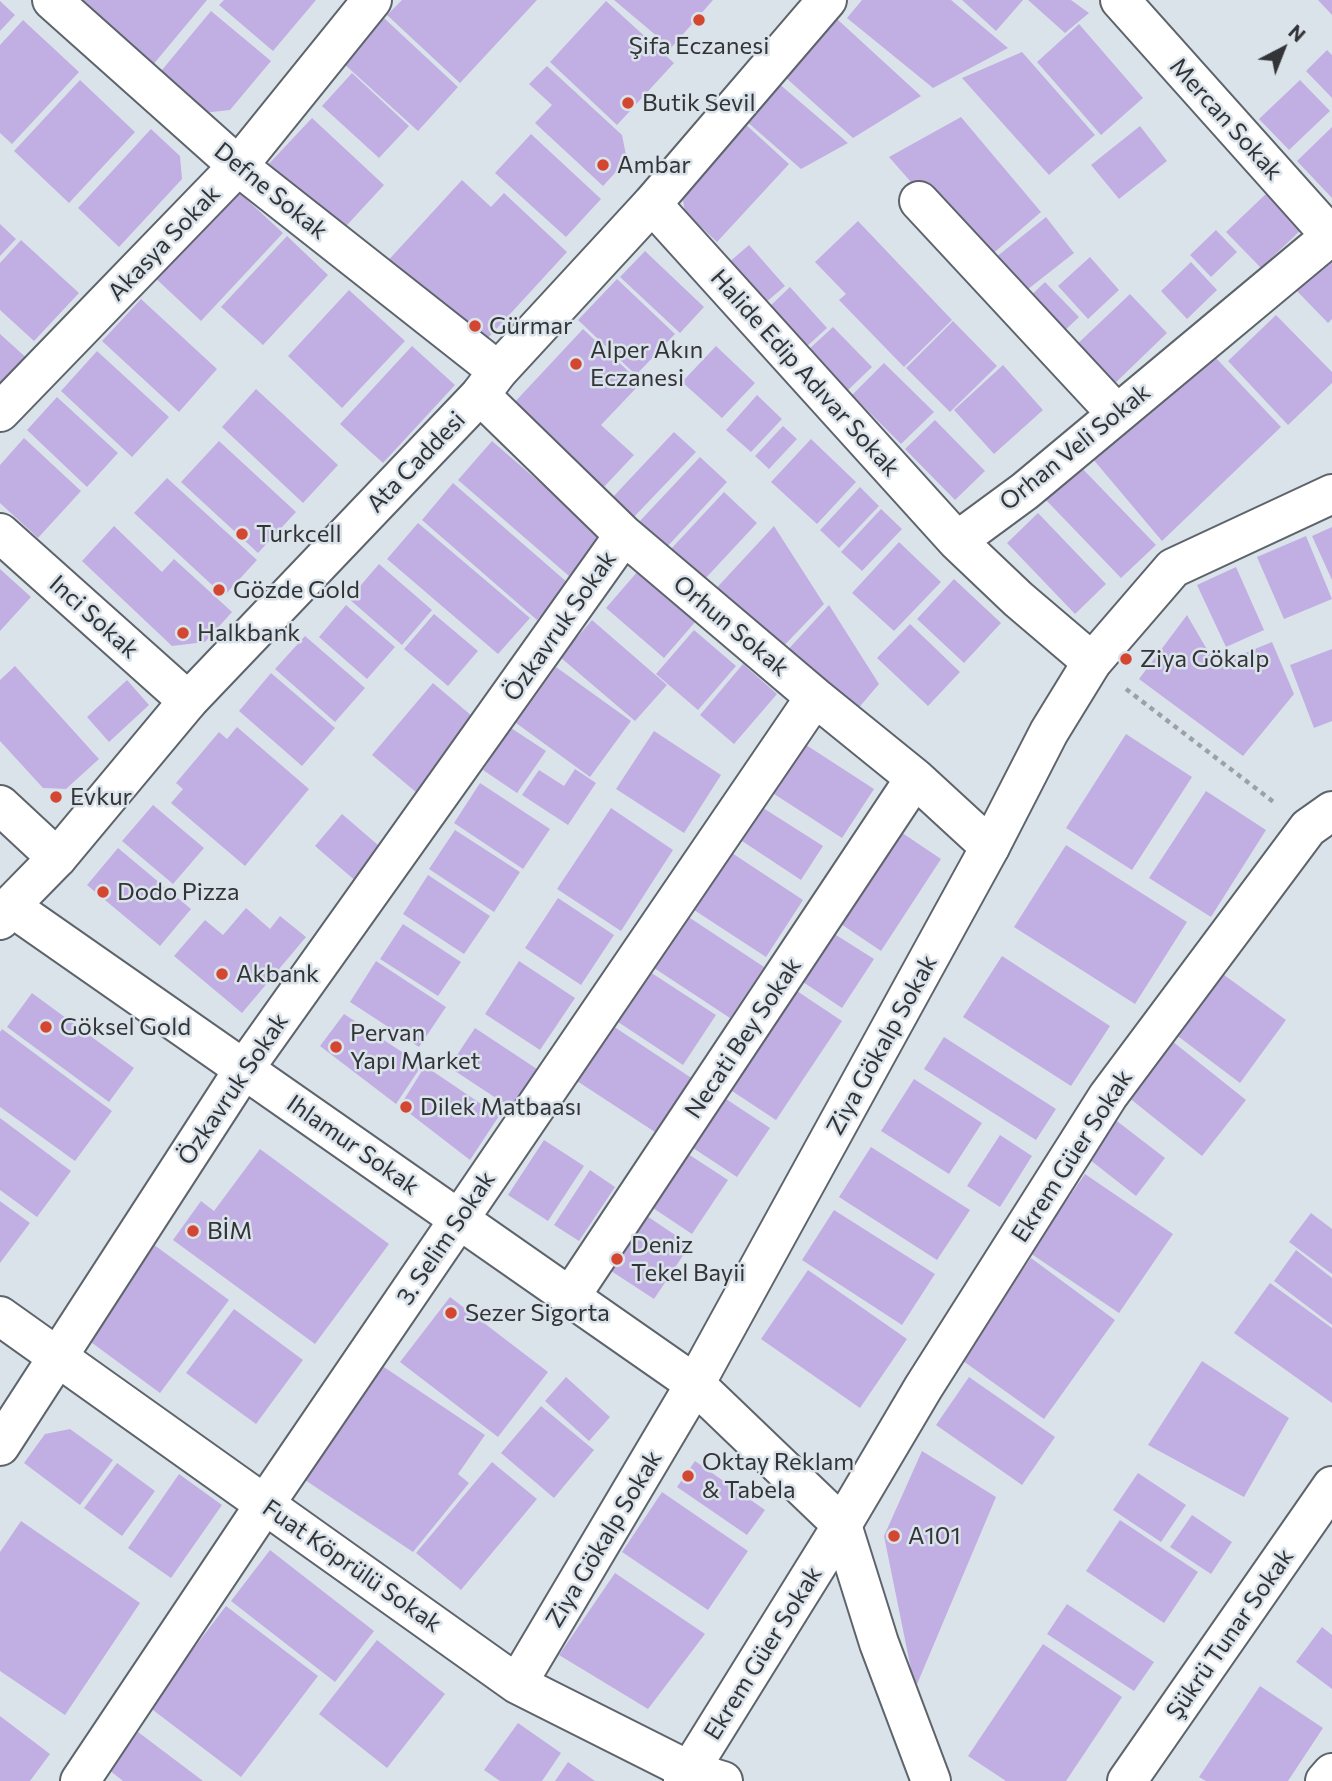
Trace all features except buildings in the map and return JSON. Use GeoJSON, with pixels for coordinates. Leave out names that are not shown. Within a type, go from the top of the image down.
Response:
{"type":"FeatureCollection","features":[{"type":"Feature","properties":{"kind":"street","name":"Defne Sokak"},"geometry":{"type":"LineString","coordinates":[[52,0],[238,166],[489,383]]}},
{"type":"Feature","properties":{"kind":"street","name":"Akasya Sokak"},"geometry":{"type":"LineString","coordinates":[[0,412],[238,166],[372,0]]}},
{"type":"Feature","properties":{"kind":"street","name":"Ata Caddesi"},"geometry":{"type":"LineString","coordinates":[[5,913],[57,858],[188,701],[489,383],[652,204],[827,0]]}},
{"type":"Feature","properties":{"kind":"street","name":"Mercan Sokak"},"geometry":{"type":"LineString","coordinates":[[1120,0],[1332,236]]}},
{"type":"Feature","properties":{"kind":"street"},"geometry":{"type":"LineString","coordinates":[[919,201],[1116,413]]}},
{"type":"Feature","properties":{"kind":"street","name":"Halide Edip Adıvar Sokak"},"geometry":{"type":"LineString","coordinates":[[652,204],[957,541]]}},
{"type":"Feature","properties":{"kind":"street","name":"Orhan Veli Sokak"},"geometry":{"type":"LineString","coordinates":[[957,541],[1025,491],[1332,236]]}},
{"type":"Feature","properties":{"kind":"street","name":"Orhun Sokak"},"geometry":{"type":"LineString","coordinates":[[489,383],[624,535],[915,778],[990,847]]}},
{"type":"Feature","properties":{"kind":"street","name":"Ziya Gökalp Sokak"},"geometry":{"type":"LineString","coordinates":[[517,1684],[695,1384],[990,847],[1049,732],[1093,662],[1173,568],[1332,494]]}},
{"type":"Feature","properties":{"kind":"street","name":"Inci Sokak"},"geometry":{"type":"LineString","coordinates":[[0,533],[188,701]]}},
{"type":"Feature","properties":{"kind":"street","name":"Özkavruk Sokak"},"geometry":{"type":"LineString","coordinates":[[0,1446],[244,1069],[624,535]]}},
{"type":"Feature","properties":{"kind":"street"},"geometry":{"type":"LineString","coordinates":[[957,541],[1093,662]]}},
{"type":"Feature","properties":{"kind":"street","name":"3. Selim Sokak"},"geometry":{"type":"LineString","coordinates":[[80,1781],[265,1504],[815,697]]}},
{"type":"Feature","properties":{"kind":"street","name":"Necati Bey Sokak"},"geometry":{"type":"LineString","coordinates":[[570,1297],[915,778]]}},
{"type":"Feature","properties":{"kind":"street"},"geometry":{"type":"LineString","coordinates":[[0,805],[57,858]]}},
{"type":"Feature","properties":{"kind":"street","name":"Ekrem Güer Sokak"},"geometry":{"type":"LineString","coordinates":[[699,1778],[923,1388],[1108,1096],[1320,819]]}},
{"type":"Feature","properties":{"kind":"street","name":"Ihlamur Sokak"},"geometry":{"type":"LineString","coordinates":[[5,913],[244,1069],[695,1384],[842,1525]]}},
{"type":"Feature","properties":{"kind":"street","name":"Fuat Köprülü Sokak"},"geometry":{"type":"LineString","coordinates":[[0,1317],[517,1684],[699,1778]]}},
{"type":"Feature","properties":{"kind":"street","name":"Şükrü Tunar Sokak"},"geometry":{"type":"LineString","coordinates":[[1127,1781],[1332,1486]]}},
{"type":"Feature","properties":{"kind":"street","name":"Ekrem Güer Sokak"},"geometry":{"type":"LineString","coordinates":[[842,1525],[879,1643],[931,1781]]}},
{"type":"Feature","properties":{"kind":"street"},"geometry":{"type":"LineString","coordinates":[[1325,1781],[1332,1773]]}},
{"type":"Feature","properties":{"kind":"path"},"geometry":{"type":"LineString","coordinates":[[1093,662],[1320,819]]}},
{"type":"Feature","properties":{"kind":"place","name":"Şifa Eczanesi"},"geometry":{"type":"Point","coordinates":[699,20]}},
{"type":"Feature","properties":{"kind":"place","name":"Butik Sevil"},"geometry":{"type":"Point","coordinates":[628,103]}},
{"type":"Feature","properties":{"kind":"place","name":"Ambar"},"geometry":{"type":"Point","coordinates":[603,165]}},
{"type":"Feature","properties":{"kind":"place","name":"Gürmar"},"geometry":{"type":"Point","coordinates":[475,326]}},
{"type":"Feature","properties":{"kind":"place","name":"Alper Akın Eczanesi"},"geometry":{"type":"Point","coordinates":[576,364]}},
{"type":"Feature","properties":{"kind":"place","name":"Turkcell"},"geometry":{"type":"Point","coordinates":[242,534]}},
{"type":"Feature","properties":{"kind":"place","name":"Gözde Gold"},"geometry":{"type":"Point","coordinates":[219,590]}},
{"type":"Feature","properties":{"kind":"place","name":"Halkbank"},"geometry":{"type":"Point","coordinates":[183,633]}},
{"type":"Feature","properties":{"kind":"place","name":"Ziya Gökalp"},"geometry":{"type":"Point","coordinates":[1126,659]}},
{"type":"Feature","properties":{"kind":"place","name":"Evkur"},"geometry":{"type":"Point","coordinates":[56,797]}},
{"type":"Feature","properties":{"kind":"place","name":"Dodo Pizza"},"geometry":{"type":"Point","coordinates":[103,892]}},
{"type":"Feature","properties":{"kind":"place","name":"Akbank"},"geometry":{"type":"Point","coordinates":[222,974]}},
{"type":"Feature","properties":{"kind":"place","name":"Göksel Gold"},"geometry":{"type":"Point","coordinates":[46,1027]}},
{"type":"Feature","properties":{"kind":"place","name":"Pervan Yapı Market"},"geometry":{"type":"Point","coordinates":[336,1047]}},
{"type":"Feature","properties":{"kind":"place","name":"Dilek Matbaası"},"geometry":{"type":"Point","coordinates":[406,1107]}},
{"type":"Feature","properties":{"kind":"place","name":"BİM"},"geometry":{"type":"Point","coordinates":[193,1231]}},
{"type":"Feature","properties":{"kind":"place","name":"Deniz Tekel Bayii"},"geometry":{"type":"Point","coordinates":[617,1259]}},
{"type":"Feature","properties":{"kind":"place","name":"Sezer Sigorta"},"geometry":{"type":"Point","coordinates":[451,1313]}},
{"type":"Feature","properties":{"kind":"place","name":"Oktay Reklam & Tabela"},"geometry":{"type":"Point","coordinates":[688,1476]}},
{"type":"Feature","properties":{"kind":"place","name":"A101"},"geometry":{"type":"Point","coordinates":[894,1536]}}]}
